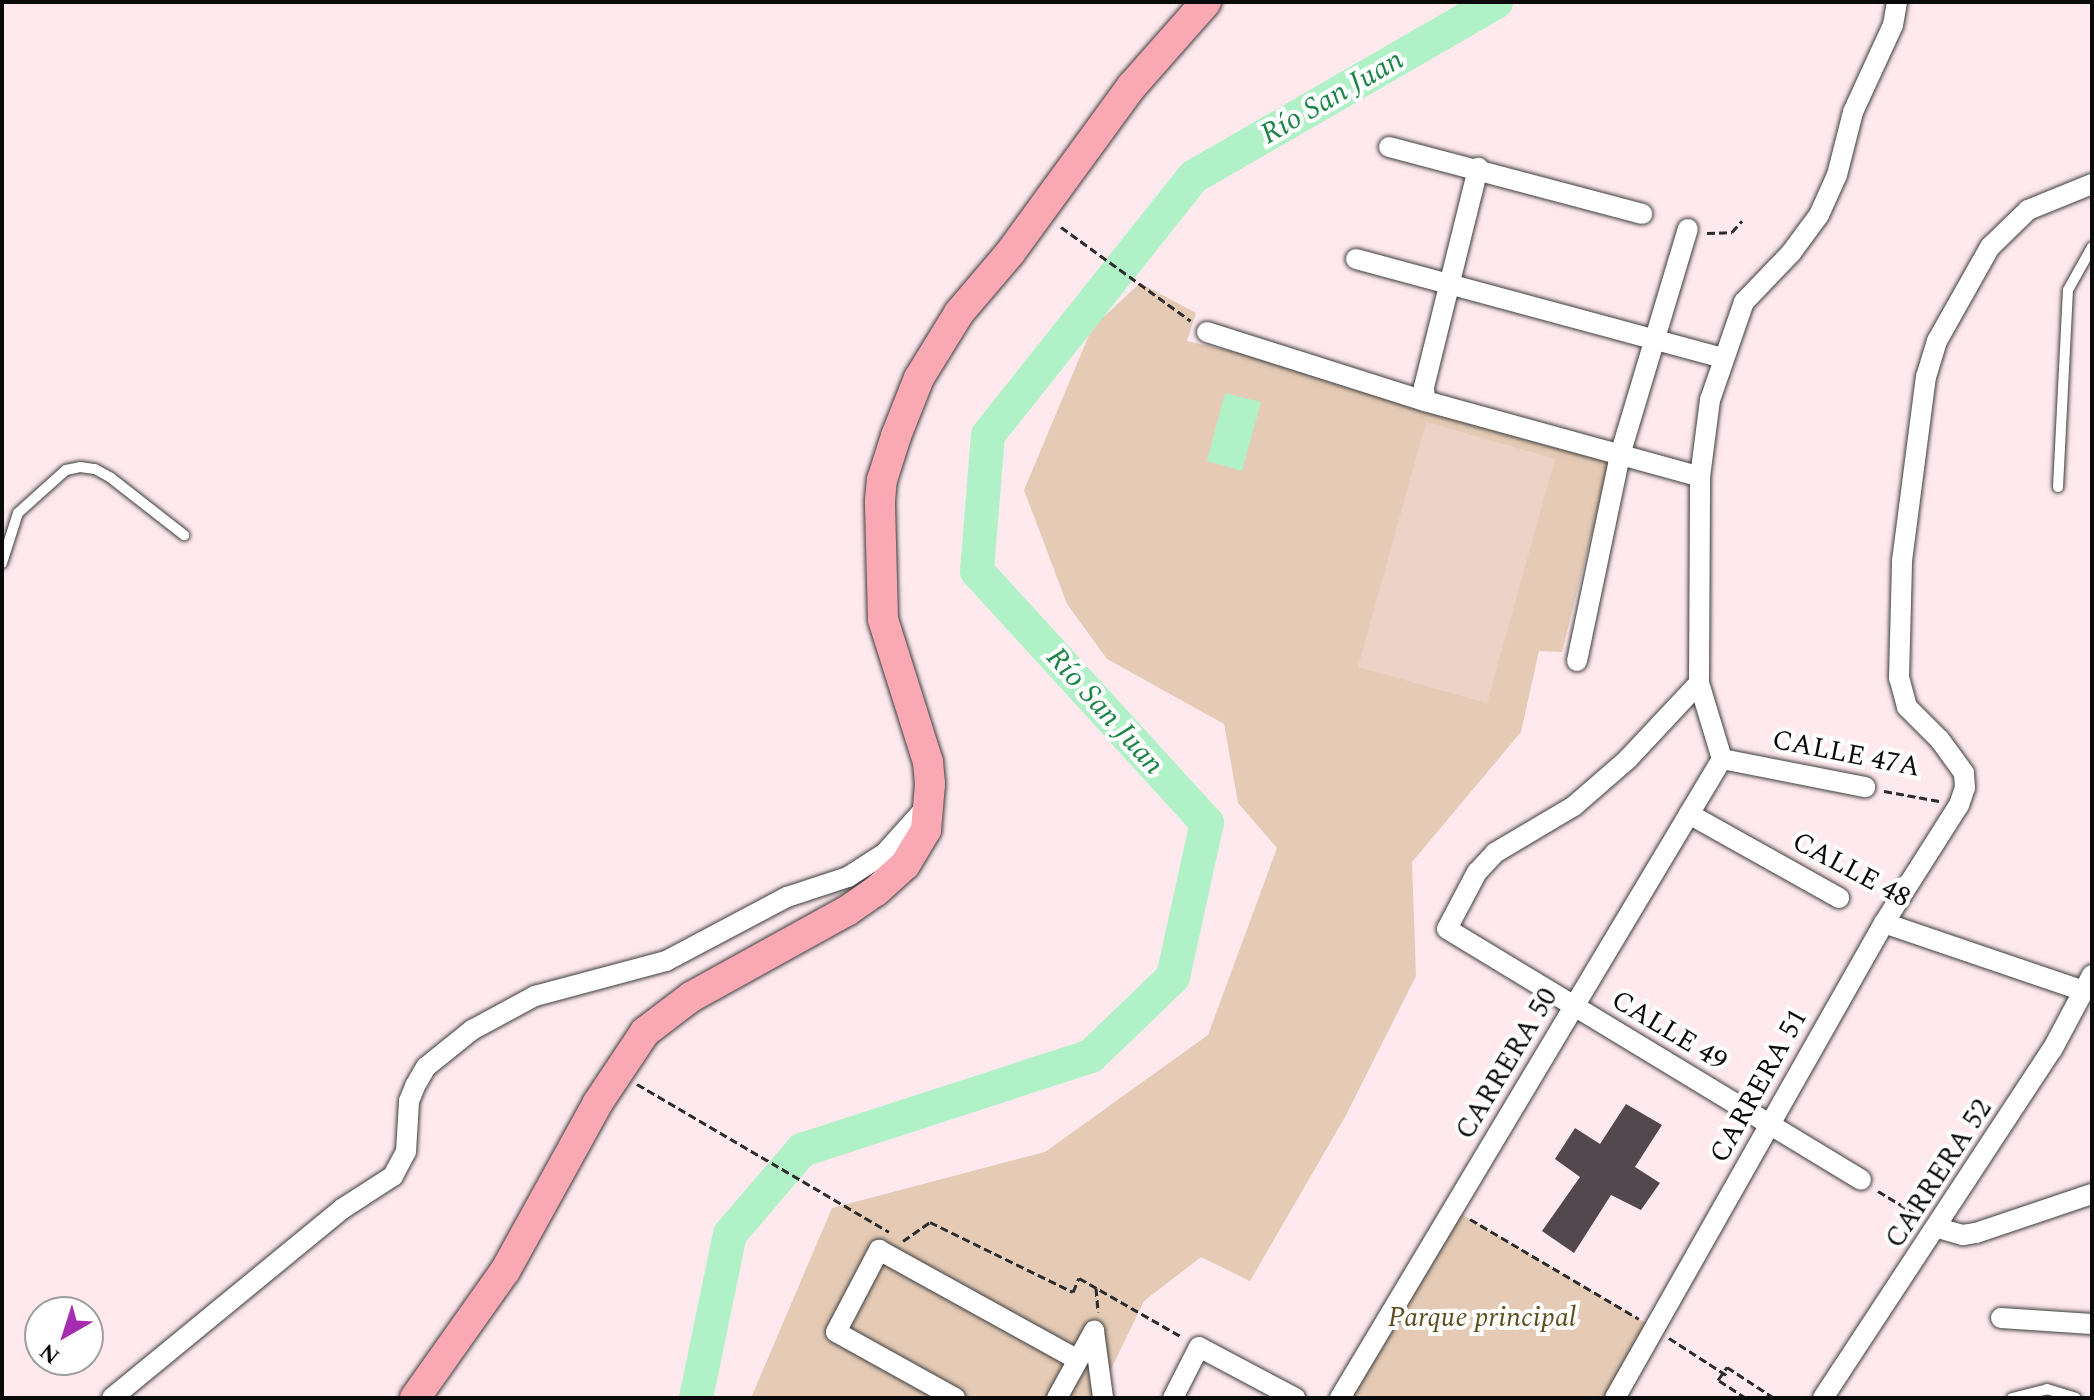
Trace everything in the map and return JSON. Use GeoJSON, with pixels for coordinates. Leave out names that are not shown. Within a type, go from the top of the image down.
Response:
{"type":"FeatureCollection","features":[{"type":"Feature","properties":{"kind":"main road"},"geometry":{"type":"LineString","coordinates":[[415,1398],[505,1271],[618,1072],[645,1032],[691,997],[847,911],[876,891],[905,865],[926,830],[928,762],[883,619],[880,501],[882,480],[896,436],[919,378],[959,313],[1010,253],[1132,86],[1206,2]]}},
{"type":"Feature","properties":{"kind":"street"},"geometry":{"type":"LineString","coordinates":[[1722,759],[1699,683],[1700,477],[1710,400],[1722,358],[1744,302],[1791,253],[1819,215],[1837,175],[1853,112],[1893,25],[1897,2]]}},
{"type":"Feature","properties":{"kind":"street"},"geometry":{"type":"LineString","coordinates":[[1389,147],[1478,168],[1642,214]]}},
{"type":"Feature","properties":{"kind":"street"},"geometry":{"type":"LineString","coordinates":[[1425,401],[1424,387],[1478,168]]}},
{"type":"Feature","properties":{"kind":"street"},"geometry":{"type":"LineString","coordinates":[[1959,805],[1965,788],[1964,773],[1940,740],[1907,707],[1899,678],[1902,561],[1926,377],[1937,341],[1990,247],[2028,210],[2092,184]]}},
{"type":"Feature","properties":{"kind":"street"},"geometry":{"type":"LineString","coordinates":[[1577,661],[1620,455],[1688,229]]}},
{"type":"Feature","properties":{"kind":"street"},"geometry":{"type":"LineString","coordinates":[[1356,259],[1722,358]]}},
{"type":"Feature","properties":{"kind":"street"},"geometry":{"type":"LineString","coordinates":[[1207,332],[1425,401],[1700,477]]}},
{"type":"Feature","properties":{"kind":"street","name":"CALLE 49"},"geometry":{"type":"LineString","coordinates":[[1699,683],[1628,759],[1574,806],[1495,853],[1477,872],[1447,929],[1861,1180]]}},
{"type":"Feature","properties":{"kind":"street","name":"CALLE 47A"},"geometry":{"type":"LineString","coordinates":[[1722,759],[1865,787]]}},
{"type":"Feature","properties":{"kind":"street","name":"CARRERA 50"},"geometry":{"type":"LineString","coordinates":[[1340,1398],[1722,759]]}},
{"type":"Feature","properties":{"kind":"street"},"geometry":{"type":"LineString","coordinates":[[112,1398],[342,1209],[393,1176],[406,1152],[409,1101],[415,1086],[426,1067],[472,1030],[535,996],[666,961],[787,897],[848,877],[885,853],[928,805]]}},
{"type":"Feature","properties":{"kind":"street","name":"CARRERA 51"},"geometry":{"type":"LineString","coordinates":[[1615,1398],[1884,923],[1959,805]]}},
{"type":"Feature","properties":{"kind":"street","name":"CALLE 48"},"geometry":{"type":"LineString","coordinates":[[1689,814],[1839,898]]}},
{"type":"Feature","properties":{"kind":"street","name":"CALLE 48"},"geometry":{"type":"LineString","coordinates":[[1884,923],[2088,983]]}},
{"type":"Feature","properties":{"kind":"street","name":"CARRERA 52"},"geometry":{"type":"LineString","coordinates":[[1823,1398],[1938,1228],[2052,1050],[2088,983]]}},
{"type":"Feature","properties":{"kind":"street"},"geometry":{"type":"LineString","coordinates":[[1938,1228],[1963,1235],[1976,1233],[2092,1194]]}},
{"type":"Feature","properties":{"kind":"street"},"geometry":{"type":"LineString","coordinates":[[955,1398],[836,1332],[879,1250],[1078,1360]]}},
{"type":"Feature","properties":{"kind":"street"},"geometry":{"type":"LineString","coordinates":[[2001,1318],[2092,1324]]}},
{"type":"Feature","properties":{"kind":"street"},"geometry":{"type":"LineString","coordinates":[[1057,1398],[1094,1331]]}},
{"type":"Feature","properties":{"kind":"street"},"geometry":{"type":"LineString","coordinates":[[1094,1331],[1103,1398]]}},
{"type":"Feature","properties":{"kind":"street"},"geometry":{"type":"LineString","coordinates":[[1173,1398],[1199,1347],[1295,1398]]}},
{"type":"Feature","properties":{"kind":"lane"},"geometry":{"type":"LineString","coordinates":[[2058,487],[2068,290],[2092,247]]}},
{"type":"Feature","properties":{"kind":"lane"},"geometry":{"type":"LineString","coordinates":[[2,563],[13,525],[23,506],[66,470],[80,467],[95,469],[111,478],[184,535]]}},
{"type":"Feature","properties":{"kind":"lane"},"geometry":{"type":"LineString","coordinates":[[2012,1398],[2047,1389],[2076,1398]]}},
{"type":"Feature","properties":{"kind":"path"},"geometry":{"type":"LineString","coordinates":[[1063,228],[1177,310]]}},
{"type":"Feature","properties":{"kind":"path","name":"CALLE 47A"},"geometry":{"type":"LineString","coordinates":[[1865,787],[1959,805]]}},
{"type":"Feature","properties":{"kind":"path"},"geometry":{"type":"LineString","coordinates":[[618,1072],[845,1206]]}},
{"type":"Feature","properties":{"kind":"path"},"geometry":{"type":"LineString","coordinates":[[1861,1180],[1938,1228]]}},
{"type":"Feature","properties":{"kind":"path"},"geometry":{"type":"LineString","coordinates":[[1453,1209],[1654,1328],[1728,1376]]}},
{"type":"Feature","properties":{"kind":"path"},"geometry":{"type":"LineString","coordinates":[[903,1241],[930,1222],[1073,1292],[1079,1278],[1199,1347]]}},
{"type":"Feature","properties":{"kind":"path"},"geometry":{"type":"LineString","coordinates":[[1094,1331],[1098,1319],[1096,1288]]}},
{"type":"Feature","properties":{"kind":"path"},"geometry":{"type":"LineString","coordinates":[[1746,1398],[1718,1380],[1727,1367],[1774,1398]]}},
{"type":"Feature","properties":{"kind":"green space"},"geometry":{"type":"Polygon","coordinates":[[[1140,283],[1196,313],[1187,341],[1265,359],[1610,461],[1562,652],[1539,651],[1521,732],[1412,862],[1416,976],[1345,1117],[1250,1281],[1201,1257],[1144,1301],[1097,1398],[751,1398],[832,1208],[1045,1152],[1208,1035],[1277,848],[1238,803],[1224,724],[1107,659],[1067,604],[1024,490],[1092,328],[1140,283]]]}},
{"type":"Feature","properties":{"kind":"green space","name":"Parque principal"},"geometry":{"type":"Polygon","coordinates":[[[1453,1209],[1654,1328],[1615,1398],[1340,1398],[1453,1209]]]}},
{"type":"Feature","properties":{"kind":"shaded area"},"geometry":{"type":"Polygon","coordinates":[[[1225,393],[1261,402],[1242,471],[1207,461],[1225,393]]]}},
{"type":"Feature","properties":{"kind":"shaded area"},"geometry":{"type":"Polygon","coordinates":[[[1426,422],[1555,459],[1487,703],[1358,667],[1426,422]]]}},
{"type":"Feature","properties":{"kind":"building"},"geometry":{"type":"Polygon","coordinates":[[[1626,1104],[1662,1125],[1635,1167],[1660,1183],[1641,1210],[1611,1195],[1574,1253],[1542,1231],[1580,1177],[1555,1159],[1575,1128],[1600,1144],[1626,1104]]]}},
{"type":"Feature","properties":{"kind":"waterway","name":"Río San Juan"},"geometry":{"type":"LineString","coordinates":[[696,1398],[730,1234],[802,1150],[1091,1056],[1173,977],[1207,823],[977,571],[988,435],[1193,177],[1496,2]]}}]}
